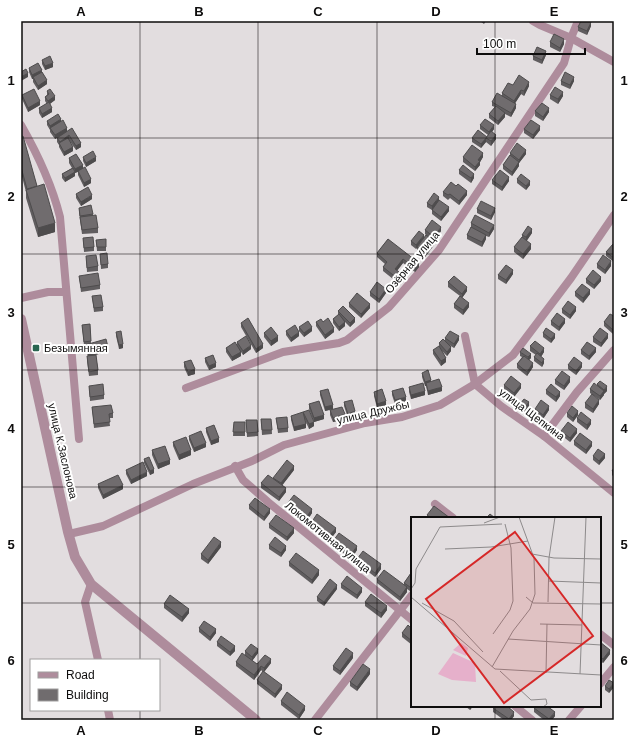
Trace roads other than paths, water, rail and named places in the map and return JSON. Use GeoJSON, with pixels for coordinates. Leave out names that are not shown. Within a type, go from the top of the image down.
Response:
{"type":"FeatureCollection","features":[{"type":"Feature","properties":{"kind":"street"},"geometry":{"type":"LineString","coordinates":[[533,21],[571,38],[614,62]]}},
{"type":"Feature","properties":{"kind":"street","name":"Озёрная улица"},"geometry":{"type":"LineString","coordinates":[[186,388],[283,352],[339,343],[347,340],[389,307],[439,250],[564,63],[571,38],[578,21]]}},
{"type":"Feature","properties":{"kind":"street"},"geometry":{"type":"LineString","coordinates":[[21,125],[29,139],[55,198],[60,217],[79,439]]}},
{"type":"Feature","properties":{"kind":"street","name":"улица Дружбы"},"geometry":{"type":"LineString","coordinates":[[69,534],[103,526],[193,484],[284,445],[365,423],[402,417],[440,405],[474,384],[513,355],[571,278],[614,215]]}},
{"type":"Feature","properties":{"kind":"street"},"geometry":{"type":"LineString","coordinates":[[21,298],[48,292],[66,292]]}},
{"type":"Feature","properties":{"kind":"street","name":"улица К.Заслонова"},"geometry":{"type":"LineString","coordinates":[[21,320],[75,557],[92,584],[256,720]]}},
{"type":"Feature","properties":{"kind":"street"},"geometry":{"type":"LineString","coordinates":[[465,336],[474,384]]}},
{"type":"Feature","properties":{"kind":"street"},"geometry":{"type":"LineString","coordinates":[[544,436],[577,392],[614,350]]}},
{"type":"Feature","properties":{"kind":"street","name":"улица Щепкина"},"geometry":{"type":"LineString","coordinates":[[474,384],[501,406],[544,436],[614,493]]}},
{"type":"Feature","properties":{"kind":"street","name":"Локомотивная улица"},"geometry":{"type":"LineString","coordinates":[[235,466],[243,480],[268,502],[411,619]]}},
{"type":"Feature","properties":{"kind":"street"},"geometry":{"type":"LineString","coordinates":[[435,504],[452,517]]}},
{"type":"Feature","properties":{"kind":"street"},"geometry":{"type":"LineString","coordinates":[[92,584],[84,602],[98,659]]}},
{"type":"Feature","properties":{"kind":"street"},"geometry":{"type":"LineString","coordinates":[[315,720],[411,596]]}},
{"type":"Feature","properties":{"kind":"street"},"geometry":{"type":"LineString","coordinates":[[601,635],[614,646]]}},
{"type":"Feature","properties":{"kind":"street"},"geometry":{"type":"LineString","coordinates":[[601,683],[614,667]]}},
{"type":"Feature","properties":{"kind":"street"},"geometry":{"type":"LineString","coordinates":[[516,707],[532,720]]}},
{"type":"Feature","properties":{"kind":"street"},"geometry":{"type":"LineString","coordinates":[[570,720],[581,707]]}},
{"type":"Feature","properties":{"kind":"place","name":"Безымянная"},"geometry":{"type":"Point","coordinates":[36,348]}}]}
